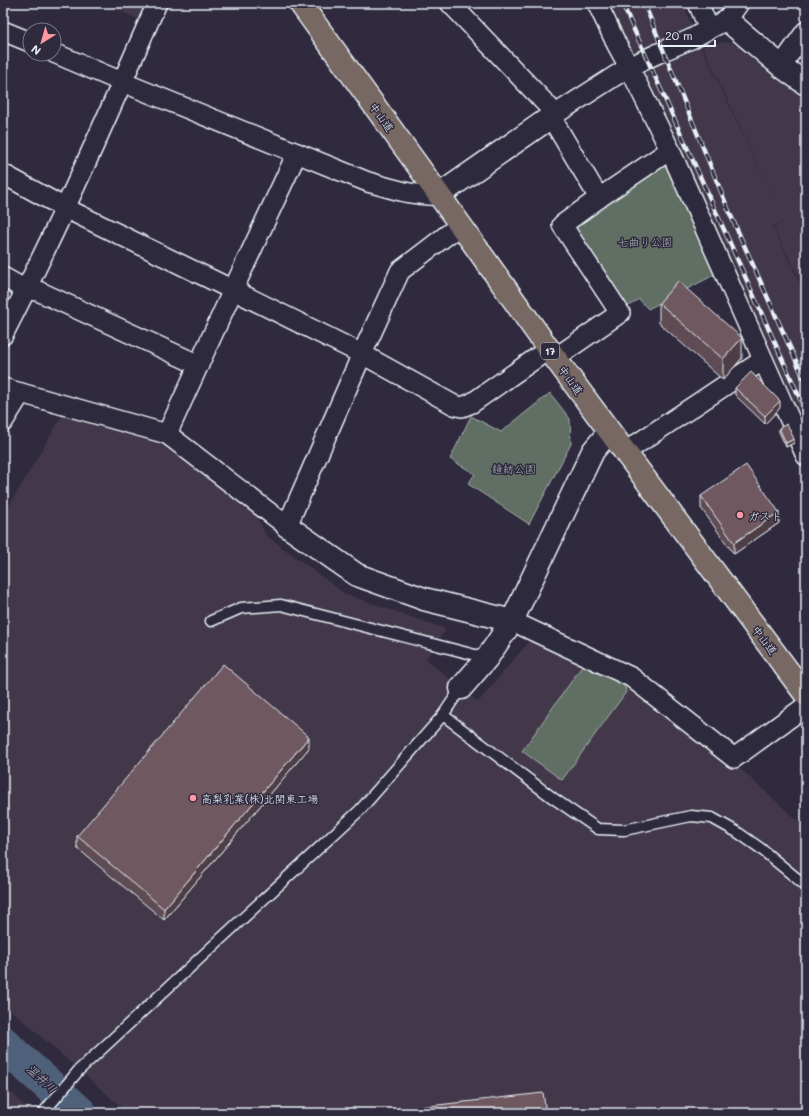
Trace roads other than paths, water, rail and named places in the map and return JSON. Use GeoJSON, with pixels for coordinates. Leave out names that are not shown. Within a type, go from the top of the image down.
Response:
{"type":"FeatureCollection","features":[{"type":"Feature","properties":{"kind":"highway","name":"中山道"},"geometry":{"type":"LineString","coordinates":[[300,3],[552,353],[806,695]]}},
{"type":"Feature","properties":{"kind":"street"},"geometry":{"type":"LineString","coordinates":[[3,334],[26,290],[65,208],[157,3]]}},
{"type":"Feature","properties":{"kind":"street"},"geometry":{"type":"LineString","coordinates":[[450,3],[549,108],[551,117],[599,198]]}},
{"type":"Feature","properties":{"kind":"street"},"geometry":{"type":"LineString","coordinates":[[597,3],[670,150],[806,456]]}},
{"type":"Feature","properties":{"kind":"street"},"geometry":{"type":"LineString","coordinates":[[698,3],[725,17],[780,66],[806,84]]}},
{"type":"Feature","properties":{"kind":"street"},"geometry":{"type":"LineString","coordinates":[[62,56],[122,82],[368,182],[428,196],[439,195],[551,117],[629,67],[663,50],[691,39],[725,17]]}},
{"type":"Feature","properties":{"kind":"street"},"geometry":{"type":"LineString","coordinates":[[780,66],[806,30]]}},
{"type":"Feature","properties":{"kind":"street"},"geometry":{"type":"LineString","coordinates":[[3,31],[22,39]]}},
{"type":"Feature","properties":{"kind":"street"},"geometry":{"type":"LineString","coordinates":[[3,174],[65,208],[362,354],[454,405],[462,407],[472,403],[620,313],[562,225],[670,150]]}},
{"type":"Feature","properties":{"kind":"street"},"geometry":{"type":"LineString","coordinates":[[167,434],[298,153]]}},
{"type":"Feature","properties":{"kind":"street"},"geometry":{"type":"LineString","coordinates":[[287,526],[400,271],[460,225]]}},
{"type":"Feature","properties":{"kind":"street"},"geometry":{"type":"LineString","coordinates":[[3,277],[26,290],[38,291],[198,365]]}},
{"type":"Feature","properties":{"kind":"street"},"geometry":{"type":"LineString","coordinates":[[625,452],[763,360]]}},
{"type":"Feature","properties":{"kind":"street"},"geometry":{"type":"LineString","coordinates":[[3,388],[167,434],[287,526],[357,575],[424,599],[512,621],[631,677],[734,758],[806,706]]}},
{"type":"Feature","properties":{"kind":"street"},"geometry":{"type":"LineString","coordinates":[[3,422],[21,393]]}},
{"type":"Feature","properties":{"kind":"street"},"geometry":{"type":"LineString","coordinates":[[461,688],[488,658],[512,621],[593,451],[610,432]]}},
{"type":"Feature","properties":{"kind":"lane"},"geometry":{"type":"LineString","coordinates":[[211,621],[241,608],[281,605],[488,658]]}},
{"type":"Feature","properties":{"kind":"lane"},"geometry":{"type":"LineString","coordinates":[[43,1113],[79,1070],[360,810],[443,715],[461,688]]}},
{"type":"Feature","properties":{"kind":"lane"},"geometry":{"type":"LineString","coordinates":[[443,715],[553,798],[598,829],[624,830],[690,816],[712,818],[737,832],[760,848],[806,886]]}},
{"type":"Feature","properties":{"kind":"waterway","name":"温井川"},"geometry":{"type":"LineString","coordinates":[[3,1043],[80,1113]]}},
{"type":"Feature","properties":{"kind":"railway"},"geometry":{"type":"LineString","coordinates":[[622,3],[806,412]]}},
{"type":"Feature","properties":{"kind":"railway"},"geometry":{"type":"LineString","coordinates":[[644,3],[731,216],[806,383]]}},
{"type":"Feature","properties":{"kind":"place","name":"ガスト"},"geometry":{"type":"Point","coordinates":[740,515]}},
{"type":"Feature","properties":{"kind":"place","name":"高梨乳業(株)北関東工場"},"geometry":{"type":"Point","coordinates":[193,798]}},
{"type":"Feature","properties":{"kind":"park label","name":"七曲り公園"},"geometry":{"type":"Point","coordinates":[645,241]}},
{"type":"Feature","properties":{"kind":"park label","name":"鐘紡公園"},"geometry":{"type":"Point","coordinates":[514,468]}}]}
